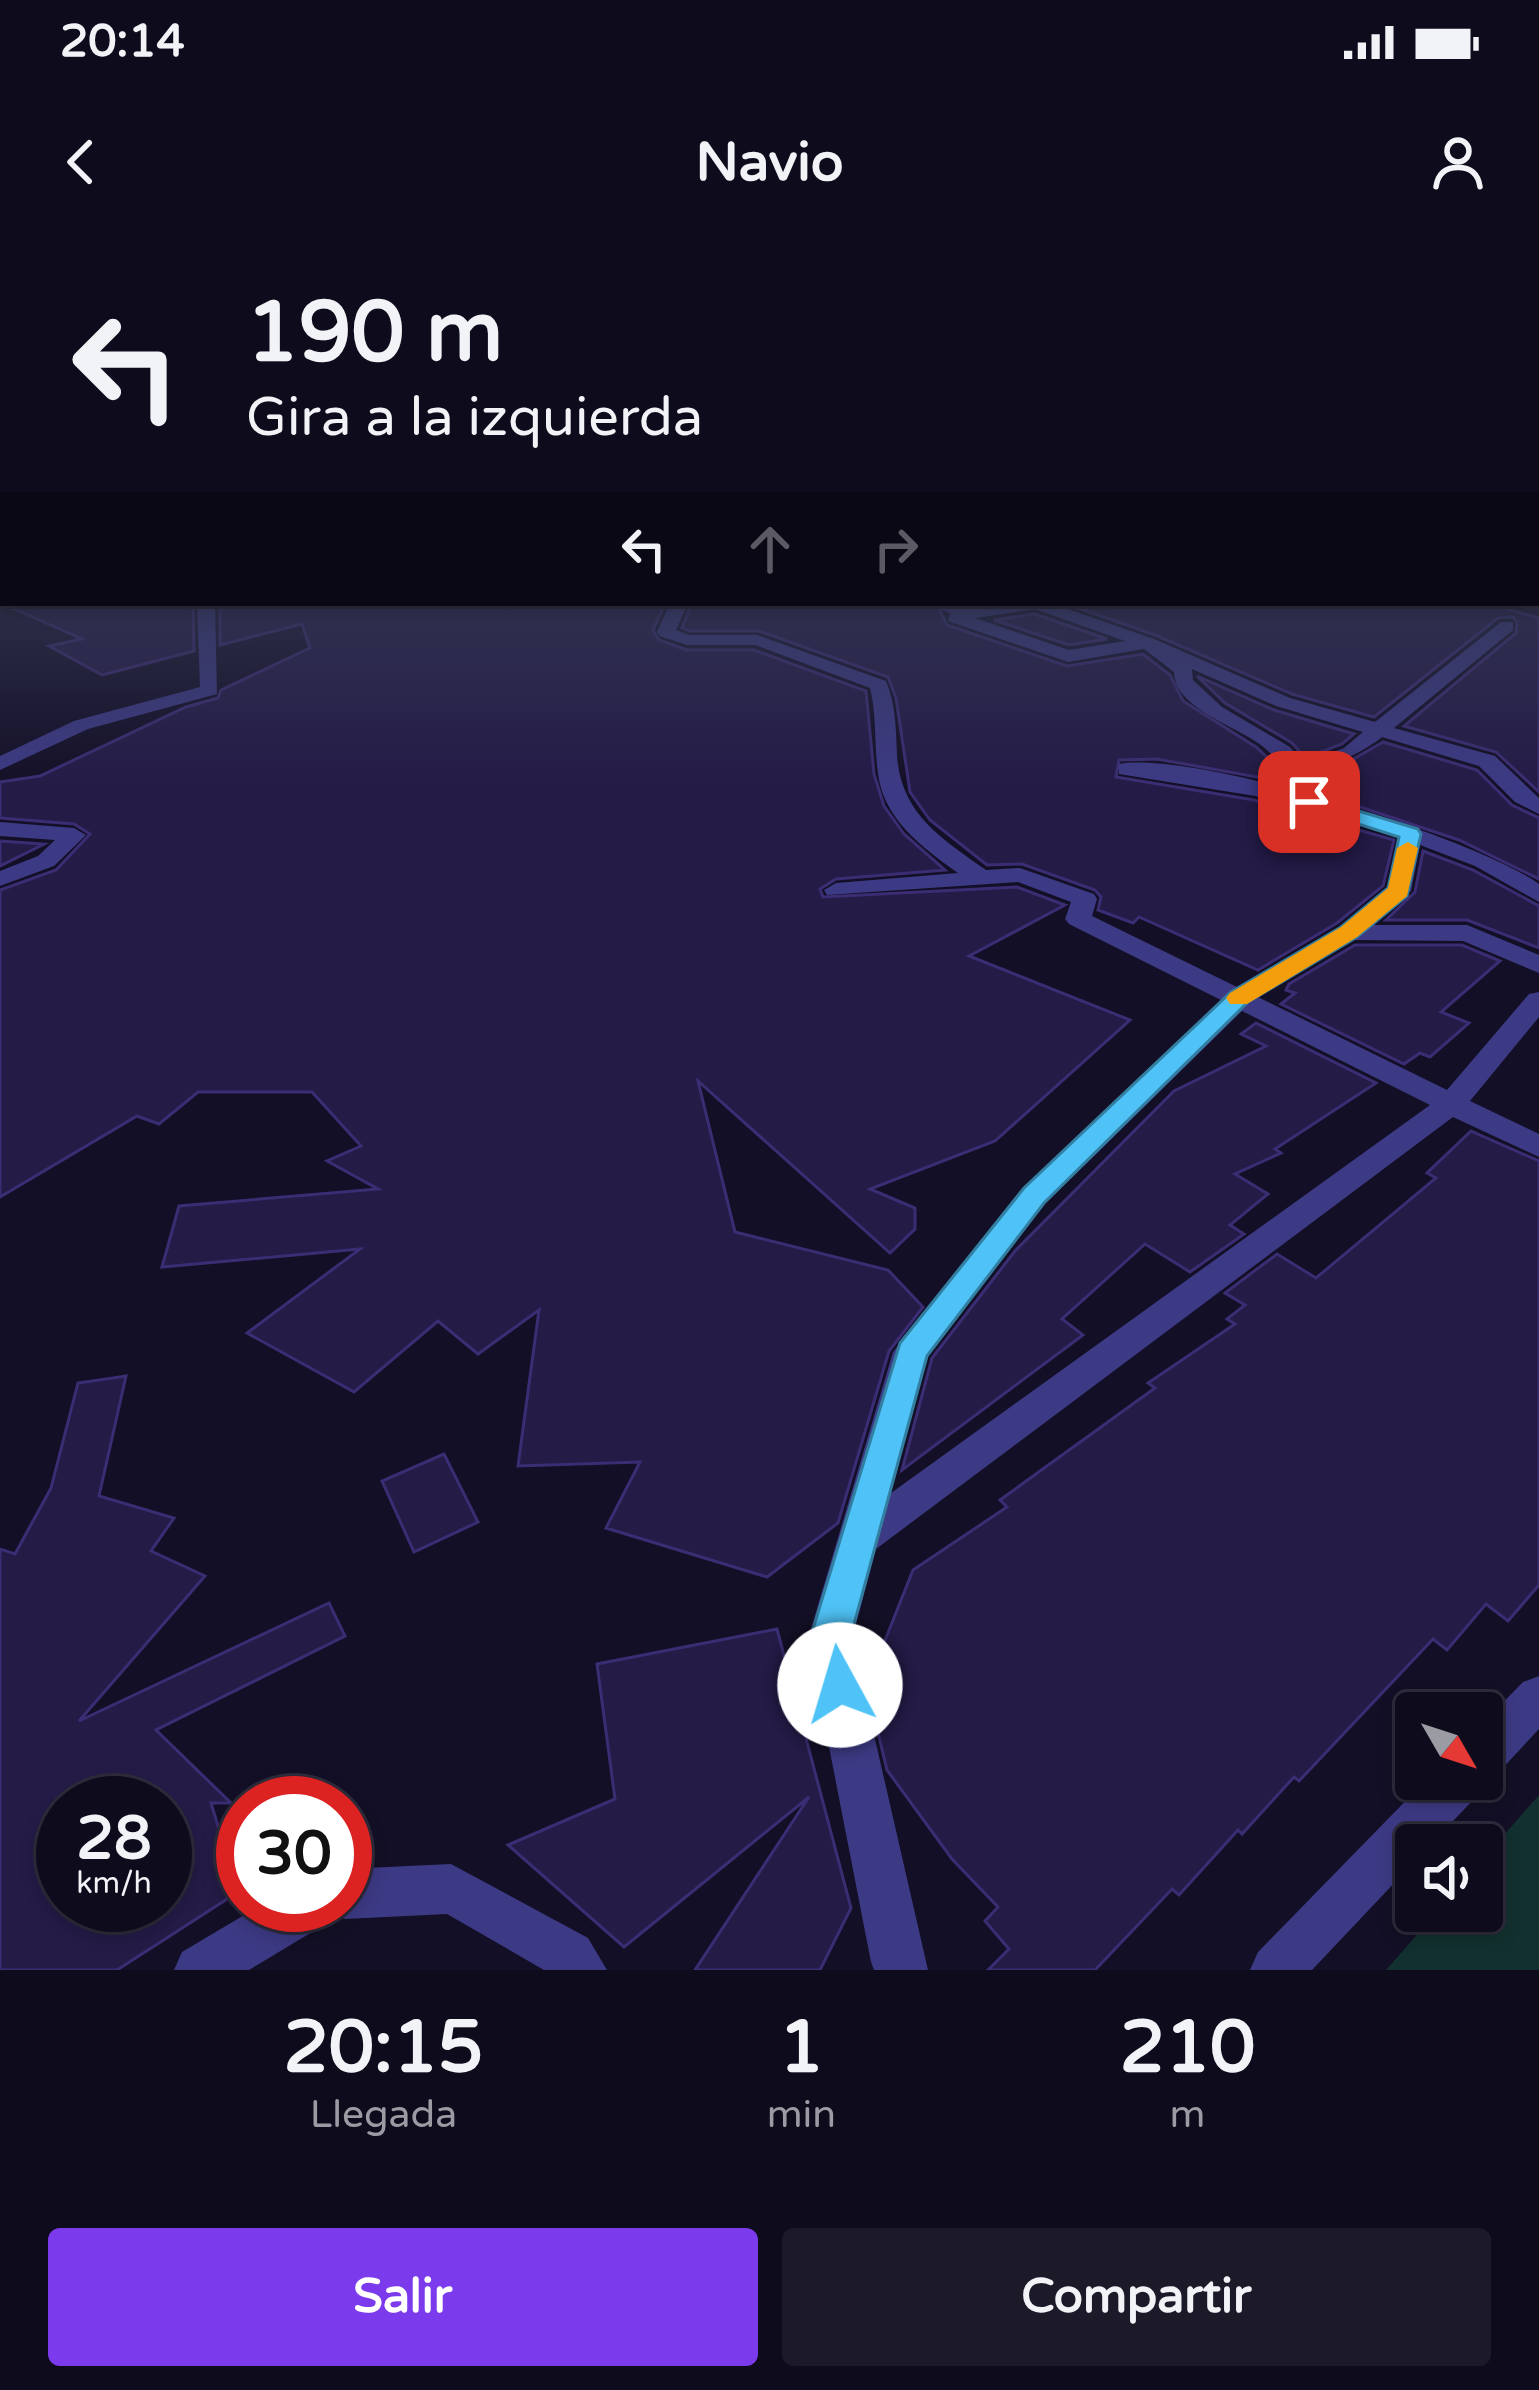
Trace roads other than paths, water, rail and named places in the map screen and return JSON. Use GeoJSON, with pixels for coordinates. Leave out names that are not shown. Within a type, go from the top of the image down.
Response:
{"type":"FeatureCollection","features":[{"type":"Feature","properties":{"kind":"street"},"geometry":{"type":"LineString","coordinates":[[0,764],[81,724],[210,690],[207,627]]}},
{"type":"Feature","properties":{"kind":"street"},"geometry":{"type":"LineString","coordinates":[[668,627],[666,632],[687,640],[757,640],[879,685],[888,716],[892,790],[920,832],[981,878]]}},
{"type":"Feature","properties":{"kind":"street"},"geometry":{"type":"LineString","coordinates":[[981,627],[1068,656],[1148,643],[1183,670],[1183,681],[1215,711],[1283,751],[1279,754],[1302,771]]}},
{"type":"Feature","properties":{"kind":"street"},"geometry":{"type":"LineString","coordinates":[[1101,627],[1283,702],[1487,761],[1505,771],[1520,799],[1539,807]]}},
{"type":"Feature","properties":{"kind":"street"},"geometry":{"type":"LineString","coordinates":[[1278,792],[1302,771],[1351,752],[1506,627]]}},
{"type":"Feature","properties":{"kind":"street"},"geometry":{"type":"LineString","coordinates":[[1127,769],[1209,777],[1278,792],[1495,866],[1539,895]]}},
{"type":"Feature","properties":{"kind":"street"},"geometry":{"type":"LineString","coordinates":[[0,829],[74,835],[46,861],[0,880]]}},
{"type":"Feature","properties":{"kind":"street"},"geometry":{"type":"LineString","coordinates":[[902,1970],[830,1639],[911,1352],[1034,1196],[1240,997],[1349,932],[1399,891],[1411,834]]}},
{"type":"Feature","properties":{"kind":"street"},"geometry":{"type":"LineString","coordinates":[[836,890],[1020,874],[1084,899],[1078,919],[1539,1148]]}},
{"type":"Feature","properties":{"kind":"street"},"geometry":{"type":"LineString","coordinates":[[1349,932],[1467,933],[1539,965]]}},
{"type":"Feature","properties":{"kind":"street"},"geometry":{"type":"LineString","coordinates":[[860,1538],[1451,1104],[1539,1000]]}},
{"type":"Feature","properties":{"kind":"street"},"geometry":{"type":"LineString","coordinates":[[1503,1734],[1539,1697]]}},
{"type":"Feature","properties":{"kind":"street"},"geometry":{"type":"LineString","coordinates":[[1276,1970],[1440,1800]]}},
{"type":"Feature","properties":{"kind":"street"},"geometry":{"type":"LineString","coordinates":[[372,1893],[451,1889],[570,1956],[581,1970]]}},
{"type":"Feature","properties":{"kind":"street"},"geometry":{"type":"LineString","coordinates":[[200,1970],[264,1932]]}}]}
